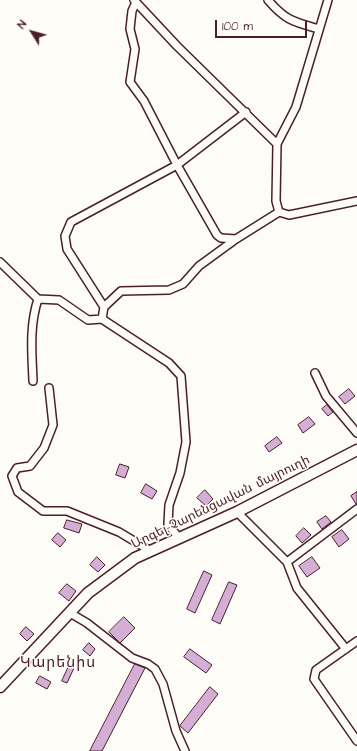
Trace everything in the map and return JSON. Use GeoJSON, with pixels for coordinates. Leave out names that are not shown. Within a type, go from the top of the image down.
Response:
{"type":"FeatureCollection","features":[{"type":"Feature","properties":{"kind":"main road","name":"Արգել-Չարենցավան մայրուղի"},"geometry":{"type":"LineString","coordinates":[[0,688],[88,593],[115,572],[149,550],[237,512],[357,450]]}},
{"type":"Feature","properties":{"kind":"street"},"geometry":{"type":"LineString","coordinates":[[268,0],[278,12],[290,21],[319,29]]}},
{"type":"Feature","properties":{"kind":"street"},"geometry":{"type":"LineString","coordinates":[[279,212],[276,201],[277,144],[296,107],[328,0]]}},
{"type":"Feature","properties":{"kind":"street"},"geometry":{"type":"LineString","coordinates":[[135,1],[177,46],[277,144]]}},
{"type":"Feature","properties":{"kind":"street"},"geometry":{"type":"LineString","coordinates":[[135,1],[130,29],[135,49],[130,82],[144,101],[177,165],[217,235],[221,238],[236,239]]}},
{"type":"Feature","properties":{"kind":"street"},"geometry":{"type":"LineString","coordinates":[[104,307],[67,249],[65,236],[71,222],[177,165],[212,140],[246,112]]}},
{"type":"Feature","properties":{"kind":"street"},"geometry":{"type":"LineString","coordinates":[[102,319],[104,307],[121,291],[169,290],[183,284],[199,266],[236,239],[279,212],[289,215],[357,201]]}},
{"type":"Feature","properties":{"kind":"street"},"geometry":{"type":"LineString","coordinates":[[0,262],[38,299],[60,300],[88,320],[102,319],[169,362],[181,376],[186,442],[180,472],[169,505],[168,524],[178,537]]}},
{"type":"Feature","properties":{"kind":"street"},"geometry":{"type":"LineString","coordinates":[[33,381],[31,334],[33,315],[38,299]]}},
{"type":"Feature","properties":{"kind":"street"},"geometry":{"type":"LineString","coordinates":[[315,373],[326,396],[357,433]]}},
{"type":"Feature","properties":{"kind":"street"},"geometry":{"type":"LineString","coordinates":[[49,388],[53,425],[44,448],[30,466],[18,468],[12,476],[18,492],[43,511],[68,511],[119,532],[149,550]]}},
{"type":"Feature","properties":{"kind":"street"},"geometry":{"type":"LineString","coordinates":[[287,562],[357,510]]}},
{"type":"Feature","properties":{"kind":"street"},"geometry":{"type":"LineString","coordinates":[[237,512],[287,562],[297,588],[346,649]]}},
{"type":"Feature","properties":{"kind":"street"},"geometry":{"type":"LineString","coordinates":[[70,613],[87,623],[132,658],[148,664],[155,669],[163,684],[176,731],[184,751]]}},
{"type":"Feature","properties":{"kind":"street"},"geometry":{"type":"LineString","coordinates":[[357,641],[316,670],[314,679],[357,741]]}},
{"type":"Feature","properties":{"kind":"building"},"geometry":{"type":"Polygon","coordinates":[[[349,389],[355,396],[345,404],[339,397],[349,389]]]}},
{"type":"Feature","properties":{"kind":"building"},"geometry":{"type":"Polygon","coordinates":[[[327,405],[333,412],[328,416],[322,409],[327,405]]]}},
{"type":"Feature","properties":{"kind":"building"},"geometry":{"type":"Polygon","coordinates":[[[309,417],[315,424],[303,433],[298,425],[309,417]]]}},
{"type":"Feature","properties":{"kind":"building"},"geometry":{"type":"Polygon","coordinates":[[[277,437],[282,443],[269,452],[265,446],[277,437]]]}},
{"type":"Feature","properties":{"kind":"building"},"geometry":{"type":"Polygon","coordinates":[[[120,464],[129,467],[125,478],[116,475],[120,464]]]}},
{"type":"Feature","properties":{"kind":"building"},"geometry":{"type":"Polygon","coordinates":[[[146,484],[157,491],[152,499],[141,493],[146,484]]]}},
{"type":"Feature","properties":{"kind":"building"},"geometry":{"type":"Polygon","coordinates":[[[205,490],[213,499],[206,506],[197,498],[205,490]]]}},
{"type":"Feature","properties":{"kind":"building"},"geometry":{"type":"Polygon","coordinates":[[[357,492],[357,504],[356,504],[351,496],[357,492]]]}},
{"type":"Feature","properties":{"kind":"building"},"geometry":{"type":"Polygon","coordinates":[[[326,516],[331,522],[322,529],[317,522],[326,516]]]}},
{"type":"Feature","properties":{"kind":"building"},"geometry":{"type":"Polygon","coordinates":[[[67,520],[82,524],[79,533],[64,528],[67,520]]]}},
{"type":"Feature","properties":{"kind":"building"},"geometry":{"type":"Polygon","coordinates":[[[304,528],[311,535],[302,543],[296,536],[304,528]]]}},
{"type":"Feature","properties":{"kind":"building"},"geometry":{"type":"Polygon","coordinates":[[[342,530],[349,539],[339,547],[332,537],[342,530]]]}},
{"type":"Feature","properties":{"kind":"building"},"geometry":{"type":"Polygon","coordinates":[[[58,533],[66,540],[60,547],[52,540],[58,533]]]}},
{"type":"Feature","properties":{"kind":"building"},"geometry":{"type":"Polygon","coordinates":[[[97,557],[105,565],[98,572],[90,565],[97,557]]]}},
{"type":"Feature","properties":{"kind":"building"},"geometry":{"type":"Polygon","coordinates":[[[312,557],[320,568],[307,577],[299,566],[312,557]]]}},
{"type":"Feature","properties":{"kind":"building"},"geometry":{"type":"Polygon","coordinates":[[[204,571],[212,575],[195,613],[187,609],[204,571]]]}},
{"type":"Feature","properties":{"kind":"building"},"geometry":{"type":"Polygon","coordinates":[[[229,582],[237,585],[220,624],[212,620],[229,582]]]}},
{"type":"Feature","properties":{"kind":"building"},"geometry":{"type":"Polygon","coordinates":[[[67,584],[76,591],[69,601],[59,593],[67,584]]]}},
{"type":"Feature","properties":{"kind":"building"},"geometry":{"type":"Polygon","coordinates":[[[124,617],[135,628],[120,643],[109,632],[124,617]]]}},
{"type":"Feature","properties":{"kind":"building"},"geometry":{"type":"Polygon","coordinates":[[[26,627],[34,634],[27,641],[20,634],[26,627]]]}},
{"type":"Feature","properties":{"kind":"building"},"geometry":{"type":"Polygon","coordinates":[[[89,643],[95,649],[90,656],[83,650],[89,643]]]}},
{"type":"Feature","properties":{"kind":"building"},"geometry":{"type":"Polygon","coordinates":[[[190,649],[212,665],[206,673],[184,657],[190,649]]]}},
{"type":"Feature","properties":{"kind":"building"},"geometry":{"type":"Polygon","coordinates":[[[135,664],[145,668],[102,751],[90,751],[135,664]]]}},
{"type":"Feature","properties":{"kind":"building"},"geometry":{"type":"Polygon","coordinates":[[[69,666],[74,668],[67,683],[62,681],[69,666]]]}},
{"type":"Feature","properties":{"kind":"building"},"geometry":{"type":"Polygon","coordinates":[[[40,676],[51,682],[47,689],[36,683],[40,676]]]}},
{"type":"Feature","properties":{"kind":"building"},"geometry":{"type":"Polygon","coordinates":[[[210,687],[218,694],[188,733],[180,726],[210,687]]]}},
{"type":"Feature","properties":{"kind":"district","name":"Կարենիս"},"geometry":{"type":"Point","coordinates":[58,664]}}]}
